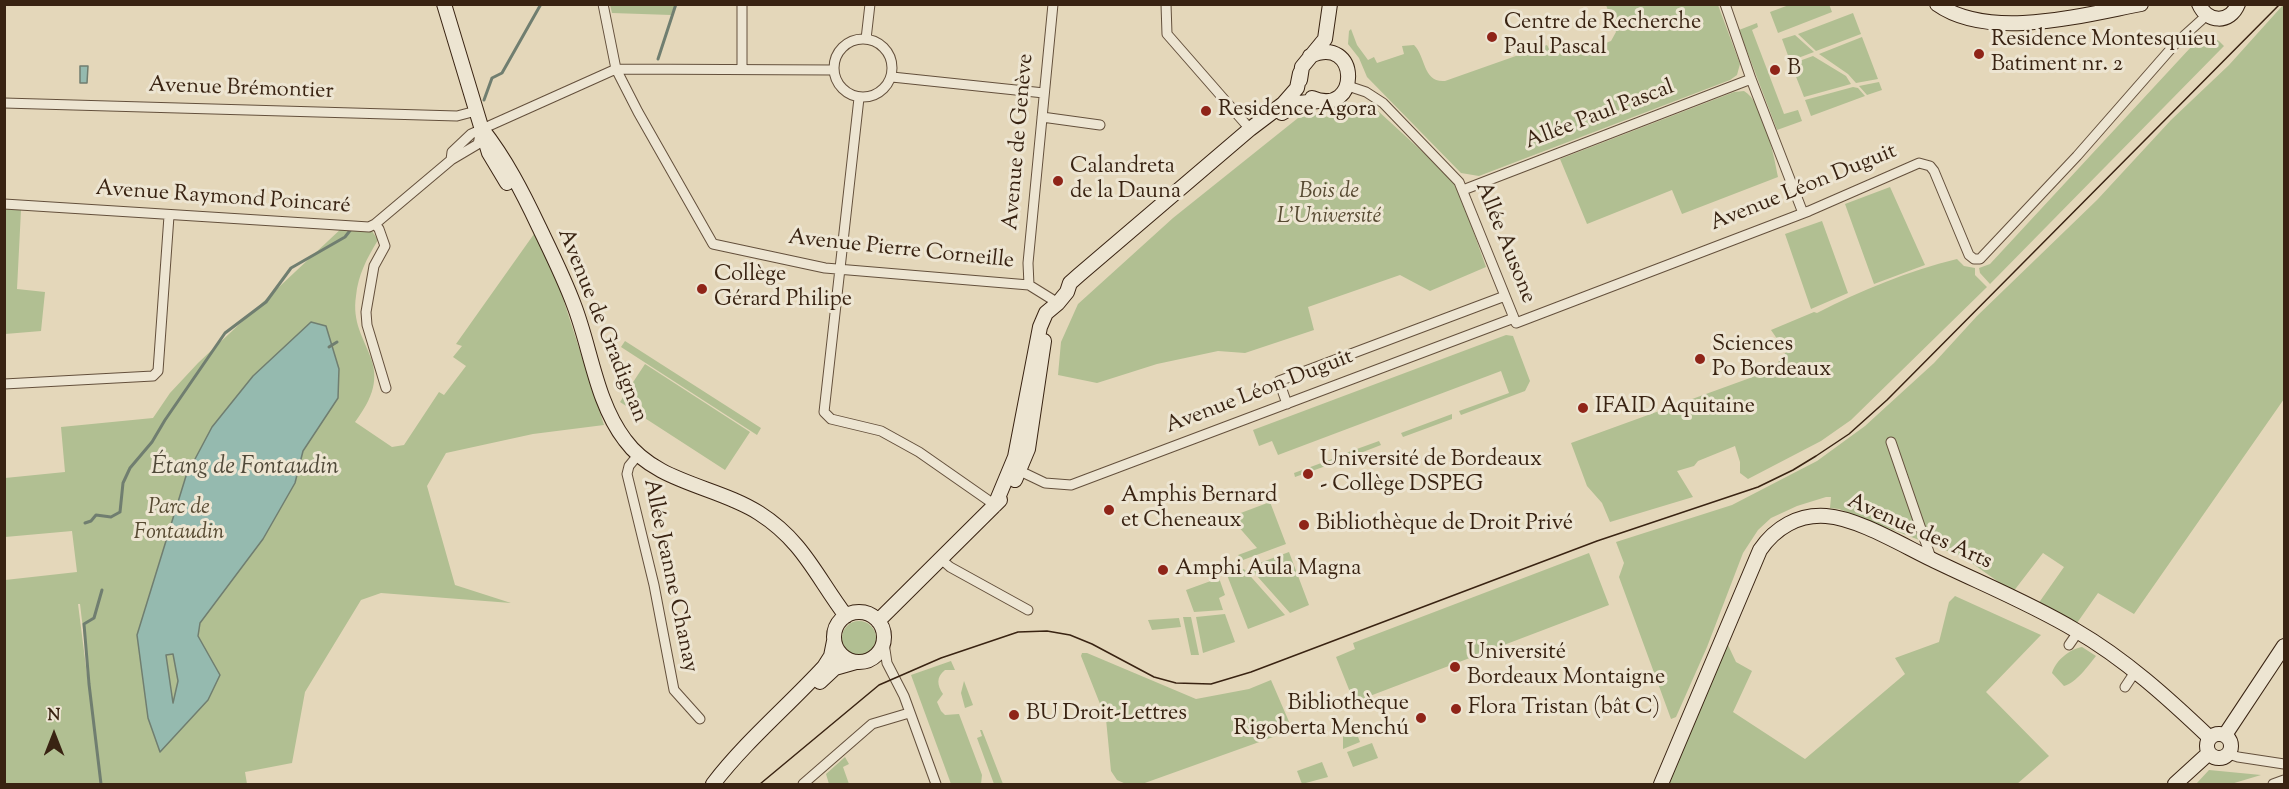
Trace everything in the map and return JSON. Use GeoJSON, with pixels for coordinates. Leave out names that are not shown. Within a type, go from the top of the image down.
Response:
{"type":"FeatureCollection","features":[{"type":"Feature","properties":{"kind":"main road","name":"Avenue de Gradignan"},"geometry":{"type":"LineString","coordinates":[[444,4],[482,129],[505,161],[531,207],[574,305],[608,409],[626,442],[638,454],[664,471],[757,511],[775,524],[810,560],[846,616]]}},
{"type":"Feature","properties":{"kind":"main road"},"geometry":{"type":"LineString","coordinates":[[878,621],[1010,490],[1028,450],[1044,343],[1070,282],[1292,95],[1297,88],[1302,67],[1325,39],[1330,4]]}},
{"type":"Feature","properties":{"kind":"main road"},"geometry":{"type":"LineString","coordinates":[[995,505],[1015,457],[1040,327],[1046,313],[1263,128],[1298,103],[1333,100],[1339,97],[1348,86],[1349,72],[1334,40],[1337,4]]}},
{"type":"Feature","properties":{"kind":"main road"},"geometry":{"type":"LineString","coordinates":[[1936,4],[1965,17],[1981,21],[2018,23],[2141,4]]}},
{"type":"Feature","properties":{"kind":"main road"},"geometry":{"type":"LineString","coordinates":[[2203,10],[2219,19],[2226,18],[2232,14],[2238,4]]}},
{"type":"Feature","properties":{"kind":"main road"},"geometry":{"type":"LineString","coordinates":[[1310,56],[1326,52],[1342,59]]}},
{"type":"Feature","properties":{"kind":"main road"},"geometry":{"type":"LineString","coordinates":[[1300,73],[1302,87],[1312,98],[1319,100]]}},
{"type":"Feature","properties":{"kind":"main road","name":"Avenue des Arts"},"geometry":{"type":"LineString","coordinates":[[1661,784],[1755,559],[1766,542],[1778,530],[1808,517],[1838,518],[1886,536],[2078,632],[2135,672],[2211,738]]}},
{"type":"Feature","properties":{"kind":"main road"},"geometry":{"type":"LineString","coordinates":[[713,784],[759,731],[824,667],[831,656],[836,627],[846,616],[859,612],[866,613],[878,621],[882,627],[884,643],[881,649],[871,659],[842,665],[830,672],[747,751],[721,784]]}},
{"type":"Feature","properties":{"kind":"main road"},"geometry":{"type":"LineString","coordinates":[[834,642],[842,656],[856,662]]}},
{"type":"Feature","properties":{"kind":"main road"},"geometry":{"type":"LineString","coordinates":[[2225,735],[2284,646]]}},
{"type":"Feature","properties":{"kind":"main road"},"geometry":{"type":"LineString","coordinates":[[2217,734],[2225,735],[2231,742],[2229,754],[2219,759],[2209,753],[2207,745],[2217,734]]}},
{"type":"Feature","properties":{"kind":"main road"},"geometry":{"type":"LineString","coordinates":[[2175,784],[2209,753]]}},
{"type":"Feature","properties":{"kind":"street","name":"Avenue Pierre Corneille"},"geometry":{"type":"LineString","coordinates":[[603,4],[616,69],[713,244],[825,268],[1029,285]]}},
{"type":"Feature","properties":{"kind":"street"},"geometry":{"type":"LineString","coordinates":[[742,4],[742,69]]}},
{"type":"Feature","properties":{"kind":"street"},"geometry":{"type":"LineString","coordinates":[[866,39],[870,4]]}},
{"type":"Feature","properties":{"kind":"street","name":"Avenue de Genève"},"geometry":{"type":"LineString","coordinates":[[1029,285],[1028,263],[1053,4]]}},
{"type":"Feature","properties":{"kind":"street"},"geometry":{"type":"LineString","coordinates":[[1166,4],[1167,34],[1250,129]]}},
{"type":"Feature","properties":{"kind":"street"},"geometry":{"type":"LineString","coordinates":[[1725,4],[1751,79],[1803,213]]}},
{"type":"Feature","properties":{"kind":"street","name":"Avenue Léon Duguit"},"geometry":{"type":"LineString","coordinates":[[1020,471],[1045,483],[1071,485],[1803,213],[1915,164],[1926,165],[1934,171],[1969,255],[1974,259],[1980,259],[2077,156],[2203,10]]}},
{"type":"Feature","properties":{"kind":"street"},"geometry":{"type":"LineString","coordinates":[[866,39],[881,45],[888,52],[893,66],[892,77],[881,92],[870,97],[859,98],[842,89],[836,80],[834,70],[836,58],[841,49],[856,40],[866,39]]}},
{"type":"Feature","properties":{"kind":"street"},"geometry":{"type":"LineString","coordinates":[[482,129],[616,69],[834,70]]}},
{"type":"Feature","properties":{"kind":"street"},"geometry":{"type":"LineString","coordinates":[[892,77],[1044,93]]}},
{"type":"Feature","properties":{"kind":"street","name":"Allée Paul Pascal"},"geometry":{"type":"LineString","coordinates":[[1463,190],[1751,79]]}},
{"type":"Feature","properties":{"kind":"street","name":"Allée Ausone"},"geometry":{"type":"LineString","coordinates":[[1348,86],[1366,92],[1383,103],[1448,168],[1463,190],[1515,321]]}},
{"type":"Feature","properties":{"kind":"street"},"geometry":{"type":"LineString","coordinates":[[859,98],[823,404],[824,412],[831,418],[881,432],[919,452],[995,505]]}},
{"type":"Feature","properties":{"kind":"street","name":"Avenue Brémontier"},"geometry":{"type":"LineString","coordinates":[[4,103],[457,116],[476,111]]}},
{"type":"Feature","properties":{"kind":"street"},"geometry":{"type":"LineString","coordinates":[[1042,117],[1100,125]]}},
{"type":"Feature","properties":{"kind":"street","name":"Avenue Raymond Poincaré"},"geometry":{"type":"LineString","coordinates":[[4,204],[360,227],[375,224],[451,160],[478,144],[482,129]]}},
{"type":"Feature","properties":{"kind":"street"},"geometry":{"type":"LineString","coordinates":[[4,384],[153,376],[158,371],[169,216]]}},
{"type":"Feature","properties":{"kind":"street"},"geometry":{"type":"LineString","coordinates":[[375,224],[380,228],[385,246],[374,267],[367,300],[367,325],[386,388]]}},
{"type":"Feature","properties":{"kind":"street"},"geometry":{"type":"LineString","coordinates":[[1029,285],[1063,297]]}},
{"type":"Feature","properties":{"kind":"street"},"geometry":{"type":"LineString","coordinates":[[1287,404],[1279,381],[1505,296]]}},
{"type":"Feature","properties":{"kind":"street"},"geometry":{"type":"LineString","coordinates":[[1891,442],[1930,558]]}},
{"type":"Feature","properties":{"kind":"street","name":"Allée Jeanne Chanay"},"geometry":{"type":"LineString","coordinates":[[638,454],[629,466],[627,474],[654,585],[674,690],[700,719]]}},
{"type":"Feature","properties":{"kind":"street"},"geometry":{"type":"LineString","coordinates":[[941,559],[950,567],[1028,610]]}},
{"type":"Feature","properties":{"kind":"street"},"geometry":{"type":"LineString","coordinates":[[2069,645],[2078,632]]}},
{"type":"Feature","properties":{"kind":"street"},"geometry":{"type":"LineString","coordinates":[[884,643],[887,663],[904,696],[936,784]]}},
{"type":"Feature","properties":{"kind":"street"},"geometry":{"type":"LineString","coordinates":[[2125,687],[2135,672]]}},
{"type":"Feature","properties":{"kind":"street"},"geometry":{"type":"LineString","coordinates":[[803,784],[866,729],[890,718],[909,713]]}},
{"type":"Feature","properties":{"kind":"street"},"geometry":{"type":"LineString","coordinates":[[2229,754],[2284,764]]}},
{"type":"Feature","properties":{"kind":"street"},"geometry":{"type":"LineString","coordinates":[[2273,784],[2284,780]]}},
{"type":"Feature","properties":{"kind":"green space"},"geometry":{"type":"Polygon","coordinates":[[[610,4],[675,5],[671,15],[612,13],[610,4]]]}},
{"type":"Feature","properties":{"kind":"green space"},"geometry":{"type":"Polygon","coordinates":[[[1829,4],[1832,12],[1778,33],[1770,12],[1789,5],[1829,4]]]}},
{"type":"Feature","properties":{"kind":"green space"},"geometry":{"type":"Polygon","coordinates":[[[1606,5],[1718,5],[1740,64],[1737,75],[1730,80],[1479,176],[1461,173],[1367,77],[1359,58],[1348,44],[1351,29],[1357,45],[1368,60],[1374,57],[1377,63],[1404,54],[1402,46],[1414,45],[1429,74],[1438,81],[1445,81],[1547,45],[1553,56],[1567,50],[1575,55],[1611,41],[1616,32],[1606,5]]]}},
{"type":"Feature","properties":{"kind":"green space"},"geometry":{"type":"Polygon","coordinates":[[[2283,5],[2284,399],[2134,614],[2098,593],[2077,623],[2038,604],[2064,567],[2043,553],[2013,592],[1963,557],[1839,509],[1830,508],[1831,497],[1826,497],[1797,506],[1771,518],[1758,530],[1743,553],[1707,647],[1676,717],[1671,719],[1619,577],[1624,563],[1616,542],[1732,505],[1817,461],[1865,426],[1934,363],[1977,316],[2097,200],[2171,120],[2229,65],[2283,5]]]}},
{"type":"Feature","properties":{"kind":"green space"},"geometry":{"type":"Polygon","coordinates":[[[1853,13],[1861,34],[1816,51],[1798,34],[1853,13]]]}},
{"type":"Feature","properties":{"kind":"green space"},"geometry":{"type":"Polygon","coordinates":[[[1757,23],[1758,27],[1752,30],[1784,114],[1798,110],[1802,121],[1777,130],[1739,30],[1757,23]]]}},
{"type":"Feature","properties":{"kind":"green space"},"geometry":{"type":"Polygon","coordinates":[[[2204,33],[2224,46],[1990,284],[1980,273],[1979,268],[1990,264],[2204,33]]]}},
{"type":"Feature","properties":{"kind":"green space"},"geometry":{"type":"Polygon","coordinates":[[[1795,35],[1814,52],[1790,61],[1782,39],[1795,35]]]}},
{"type":"Feature","properties":{"kind":"green space"},"geometry":{"type":"Polygon","coordinates":[[[1862,37],[1878,79],[1856,83],[1848,74],[1819,54],[1862,37]]]}},
{"type":"Feature","properties":{"kind":"green space"},"geometry":{"type":"Polygon","coordinates":[[[1813,56],[1846,76],[1851,84],[1804,97],[1791,64],[1813,56]]]}},
{"type":"Feature","properties":{"kind":"green space"},"geometry":{"type":"Polygon","coordinates":[[[1879,82],[1882,90],[1867,95],[1859,86],[1879,82]]]}},
{"type":"Feature","properties":{"kind":"green space"},"geometry":{"type":"Polygon","coordinates":[[[1853,87],[1858,88],[1865,96],[1811,116],[1805,100],[1853,87]]]}},
{"type":"Feature","properties":{"kind":"green space"},"geometry":{"type":"Polygon","coordinates":[[[1744,91],[1751,97],[1762,117],[1778,177],[1682,214],[1672,190],[1587,224],[1560,159],[1734,92],[1744,91]]]}},
{"type":"Feature","properties":{"kind":"green space","name":"Bois de L'Université"},"geometry":{"type":"Polygon","coordinates":[[[1366,104],[1377,110],[1450,177],[1460,194],[1486,267],[1430,291],[1400,275],[1308,307],[1314,330],[1245,353],[1218,351],[1157,364],[1097,383],[1058,375],[1061,342],[1078,304],[1173,218],[1298,118],[1311,114],[1330,117],[1366,104]]]}},
{"type":"Feature","properties":{"kind":"green space"},"geometry":{"type":"Polygon","coordinates":[[[1890,187],[1925,265],[1874,284],[1845,204],[1890,187]]]}},
{"type":"Feature","properties":{"kind":"green space"},"geometry":{"type":"Polygon","coordinates":[[[5,209],[21,210],[17,289],[45,292],[41,331],[5,334],[5,209]]]}},
{"type":"Feature","properties":{"kind":"green space"},"geometry":{"type":"Polygon","coordinates":[[[1822,221],[1848,293],[1811,309],[1785,234],[1822,221]]]}},
{"type":"Feature","properties":{"kind":"green space","name":"Parc de Fontaudin"},"geometry":{"type":"Polygon","coordinates":[[[344,226],[370,228],[378,240],[361,274],[356,296],[356,314],[359,329],[374,369],[374,384],[368,401],[355,422],[392,447],[404,445],[439,392],[444,395],[466,366],[453,357],[462,346],[456,344],[534,234],[558,283],[604,425],[533,434],[446,453],[427,486],[455,585],[511,603],[381,593],[361,600],[305,692],[292,763],[245,772],[247,784],[5,784],[5,580],[77,572],[72,531],[5,537],[5,478],[65,472],[61,427],[153,418],[170,393],[198,363],[344,226]],[[78,604],[94,722],[80,604],[78,604]]]}},
{"type":"Feature","properties":{"kind":"green space"},"geometry":{"type":"Polygon","coordinates":[[[1957,259],[1964,266],[1975,268],[1975,275],[1987,287],[1851,420],[1821,441],[1748,479],[1740,473],[1740,462],[1735,446],[1698,461],[1694,466],[1677,471],[1693,497],[1610,522],[1602,503],[1587,486],[1571,443],[1772,370],[1786,352],[1771,330],[1814,312],[1817,313],[1885,282],[1957,259]]]}},
{"type":"Feature","properties":{"kind":"green space"},"geometry":{"type":"Polygon","coordinates":[[[1506,335],[1513,336],[1530,381],[1525,391],[1461,415],[1459,411],[1509,393],[1501,371],[1278,455],[1272,441],[1259,446],[1253,430],[1506,335]]]}},
{"type":"Feature","properties":{"kind":"green space"},"geometry":{"type":"Polygon","coordinates":[[[625,341],[761,428],[757,435],[621,347],[625,341]]]}},
{"type":"Feature","properties":{"kind":"green space"},"geometry":{"type":"Polygon","coordinates":[[[645,364],[750,432],[725,470],[620,402],[645,364]]]}},
{"type":"Feature","properties":{"kind":"green space"},"geometry":{"type":"Polygon","coordinates":[[[1452,414],[1452,419],[1403,437],[1401,433],[1452,414]]]}},
{"type":"Feature","properties":{"kind":"green space"},"geometry":{"type":"Polygon","coordinates":[[[1379,441],[1381,445],[1345,459],[1343,454],[1379,441]]]}},
{"type":"Feature","properties":{"kind":"green space"},"geometry":{"type":"Polygon","coordinates":[[[1335,458],[1337,462],[1295,477],[1294,473],[1335,458]]]}},
{"type":"Feature","properties":{"kind":"green space"},"geometry":{"type":"Polygon","coordinates":[[[1270,502],[1286,544],[1243,560],[1238,555],[1257,548],[1230,517],[1270,502]]]}},
{"type":"Feature","properties":{"kind":"green space"},"geometry":{"type":"Polygon","coordinates":[[[1289,552],[1309,605],[1290,613],[1249,567],[1289,552]]]}},
{"type":"Feature","properties":{"kind":"green space"},"geometry":{"type":"Polygon","coordinates":[[[1589,553],[1609,605],[1354,702],[1336,657],[1355,649],[1353,643],[1589,553]]]}},
{"type":"Feature","properties":{"kind":"green space"},"geometry":{"type":"Polygon","coordinates":[[[1244,569],[1285,615],[1248,629],[1227,575],[1244,569]]]}},
{"type":"Feature","properties":{"kind":"green space"},"geometry":{"type":"Polygon","coordinates":[[[1219,578],[1225,595],[1219,598],[1223,610],[1194,612],[1186,590],[1219,578]]]}},
{"type":"Feature","properties":{"kind":"green space"},"geometry":{"type":"Polygon","coordinates":[[[1955,596],[2041,635],[1986,692],[2049,756],[2017,784],[1665,784],[1727,643],[1736,662],[1752,671],[1733,712],[1805,759],[1905,674],[1895,658],[1939,642],[1949,602],[1955,596]]]}},
{"type":"Feature","properties":{"kind":"green space"},"geometry":{"type":"Polygon","coordinates":[[[1225,614],[1235,642],[1203,653],[1196,617],[1225,614]]]}},
{"type":"Feature","properties":{"kind":"green space"},"geometry":{"type":"Polygon","coordinates":[[[1183,617],[1191,617],[1199,655],[1191,655],[1183,617]]]}},
{"type":"Feature","properties":{"kind":"green space"},"geometry":{"type":"Polygon","coordinates":[[[1179,618],[1181,627],[1152,630],[1148,620],[1179,618]]]}},
{"type":"Feature","properties":{"kind":"green space"},"geometry":{"type":"Polygon","coordinates":[[[859,621],[871,626],[876,638],[871,650],[859,655],[847,650],[842,638],[847,626],[859,621]]]}},
{"type":"Feature","properties":{"kind":"green space"},"geometry":{"type":"Polygon","coordinates":[[[2082,647],[2096,656],[2077,678],[2064,686],[2052,673],[2054,668],[2064,656],[2082,647]]]}},
{"type":"Feature","properties":{"kind":"green space"},"geometry":{"type":"Polygon","coordinates":[[[1082,653],[1087,653],[1196,699],[1249,689],[1271,680],[1290,724],[1290,729],[1142,784],[1126,784],[1117,780],[1111,771],[1106,719],[1081,656],[1082,653]]]}},
{"type":"Feature","properties":{"kind":"green space"},"geometry":{"type":"Polygon","coordinates":[[[951,661],[955,670],[945,670],[940,675],[939,684],[943,694],[937,702],[945,715],[959,714],[982,775],[981,784],[951,784],[911,675],[951,661]]]}},
{"type":"Feature","properties":{"kind":"green space"},"geometry":{"type":"Polygon","coordinates":[[[964,681],[973,705],[965,708],[961,693],[964,681]]]}},
{"type":"Feature","properties":{"kind":"green space"},"geometry":{"type":"Polygon","coordinates":[[[1354,726],[1360,742],[1343,749],[1343,730],[1354,726]]]}},
{"type":"Feature","properties":{"kind":"green space"},"geometry":{"type":"Polygon","coordinates":[[[980,730],[982,730],[1003,784],[994,784],[977,738],[982,736],[980,730]]]}},
{"type":"Feature","properties":{"kind":"green space"},"geometry":{"type":"Polygon","coordinates":[[[1372,743],[1378,758],[1353,767],[1347,752],[1372,743]]]}},
{"type":"Feature","properties":{"kind":"green space"},"geometry":{"type":"Polygon","coordinates":[[[845,757],[849,764],[843,767],[849,784],[829,784],[826,774],[845,757]]]}},
{"type":"Feature","properties":{"kind":"green space"},"geometry":{"type":"Polygon","coordinates":[[[1322,762],[1328,777],[1302,784],[1297,771],[1322,762]]]}},
{"type":"Feature","properties":{"kind":"green space"},"geometry":{"type":"Polygon","coordinates":[[[2209,770],[2261,775],[2231,784],[2196,784],[2209,770]]]}},
{"type":"Feature","properties":{"kind":"water"},"geometry":{"type":"Polygon","coordinates":[[[80,66],[88,66],[87,83],[80,83],[80,66]]]}},
{"type":"Feature","properties":{"kind":"water","name":"Étang de Fontaudin"},"geometry":{"type":"Polygon","coordinates":[[[311,322],[326,326],[339,369],[338,398],[303,451],[295,483],[263,539],[200,623],[198,636],[220,675],[208,700],[160,752],[148,718],[137,635],[186,476],[212,427],[253,376],[311,322]],[[173,654],[166,655],[173,703],[178,681],[173,654]]]}},
{"type":"Feature","properties":{"kind":"waterway"},"geometry":{"type":"LineString","coordinates":[[484,100],[492,78],[502,73],[541,4]]}},
{"type":"Feature","properties":{"kind":"waterway"},"geometry":{"type":"LineString","coordinates":[[658,59],[676,4]]}},
{"type":"Feature","properties":{"kind":"waterway"},"geometry":{"type":"LineString","coordinates":[[85,523],[91,521],[96,515],[111,517],[120,512],[123,483],[130,468],[152,442],[225,333],[266,302],[291,268],[345,237],[352,228]]}},
{"type":"Feature","properties":{"kind":"waterway"},"geometry":{"type":"LineString","coordinates":[[329,347],[337,342]]}},
{"type":"Feature","properties":{"kind":"waterway"},"geometry":{"type":"LineString","coordinates":[[101,784],[84,624],[94,618],[102,590]]}},
{"type":"Feature","properties":{"kind":"tram line"},"geometry":{"type":"LineString","coordinates":[[760,784],[879,685],[941,658],[1018,632],[1047,631],[1070,635],[1154,677],[1176,683],[1211,684],[1251,672],[1597,541],[1758,487],[1793,470],[1849,434],[1887,400],[2280,4]]}},
{"type":"Feature","properties":{"kind":"place","name":"Centre de Recherche Paul Pascal"},"geometry":{"type":"Point","coordinates":[1492,37]}},
{"type":"Feature","properties":{"kind":"place","name":"Residence Montesquieu Batiment nr. 2"},"geometry":{"type":"Point","coordinates":[1979,54]}},
{"type":"Feature","properties":{"kind":"place","name":"B"},"geometry":{"type":"Point","coordinates":[1775,70]}},
{"type":"Feature","properties":{"kind":"place","name":"Residence Agora"},"geometry":{"type":"Point","coordinates":[1206,111]}},
{"type":"Feature","properties":{"kind":"place","name":"Calandreta de la Dauna"},"geometry":{"type":"Point","coordinates":[1058,181]}},
{"type":"Feature","properties":{"kind":"place","name":"Collège Gérard Philipe"},"geometry":{"type":"Point","coordinates":[702,289]}},
{"type":"Feature","properties":{"kind":"place","name":"Sciences Po Bordeaux"},"geometry":{"type":"Point","coordinates":[1700,359]}},
{"type":"Feature","properties":{"kind":"place","name":"IFAID Aquitaine"},"geometry":{"type":"Point","coordinates":[1583,408]}},
{"type":"Feature","properties":{"kind":"place","name":"Université de Bordeaux - Collège DSPEG"},"geometry":{"type":"Point","coordinates":[1308,474]}},
{"type":"Feature","properties":{"kind":"place","name":"Amphis Bernard et Cheneaux"},"geometry":{"type":"Point","coordinates":[1109,510]}},
{"type":"Feature","properties":{"kind":"place","name":"Bibliothèque de Droit Privé"},"geometry":{"type":"Point","coordinates":[1304,525]}},
{"type":"Feature","properties":{"kind":"place","name":"Amphi Aula Magna"},"geometry":{"type":"Point","coordinates":[1163,570]}},
{"type":"Feature","properties":{"kind":"place","name":"Université Bordeaux Montaigne"},"geometry":{"type":"Point","coordinates":[1455,667]}},
{"type":"Feature","properties":{"kind":"place","name":"Flora Tristan (bât C)"},"geometry":{"type":"Point","coordinates":[1456,709]}},
{"type":"Feature","properties":{"kind":"place","name":"BU Droit-Lettres"},"geometry":{"type":"Point","coordinates":[1014,715]}},
{"type":"Feature","properties":{"kind":"place","name":"Bibliothèque Rigoberta Menchú"},"geometry":{"type":"Point","coordinates":[1421,718]}}]}
